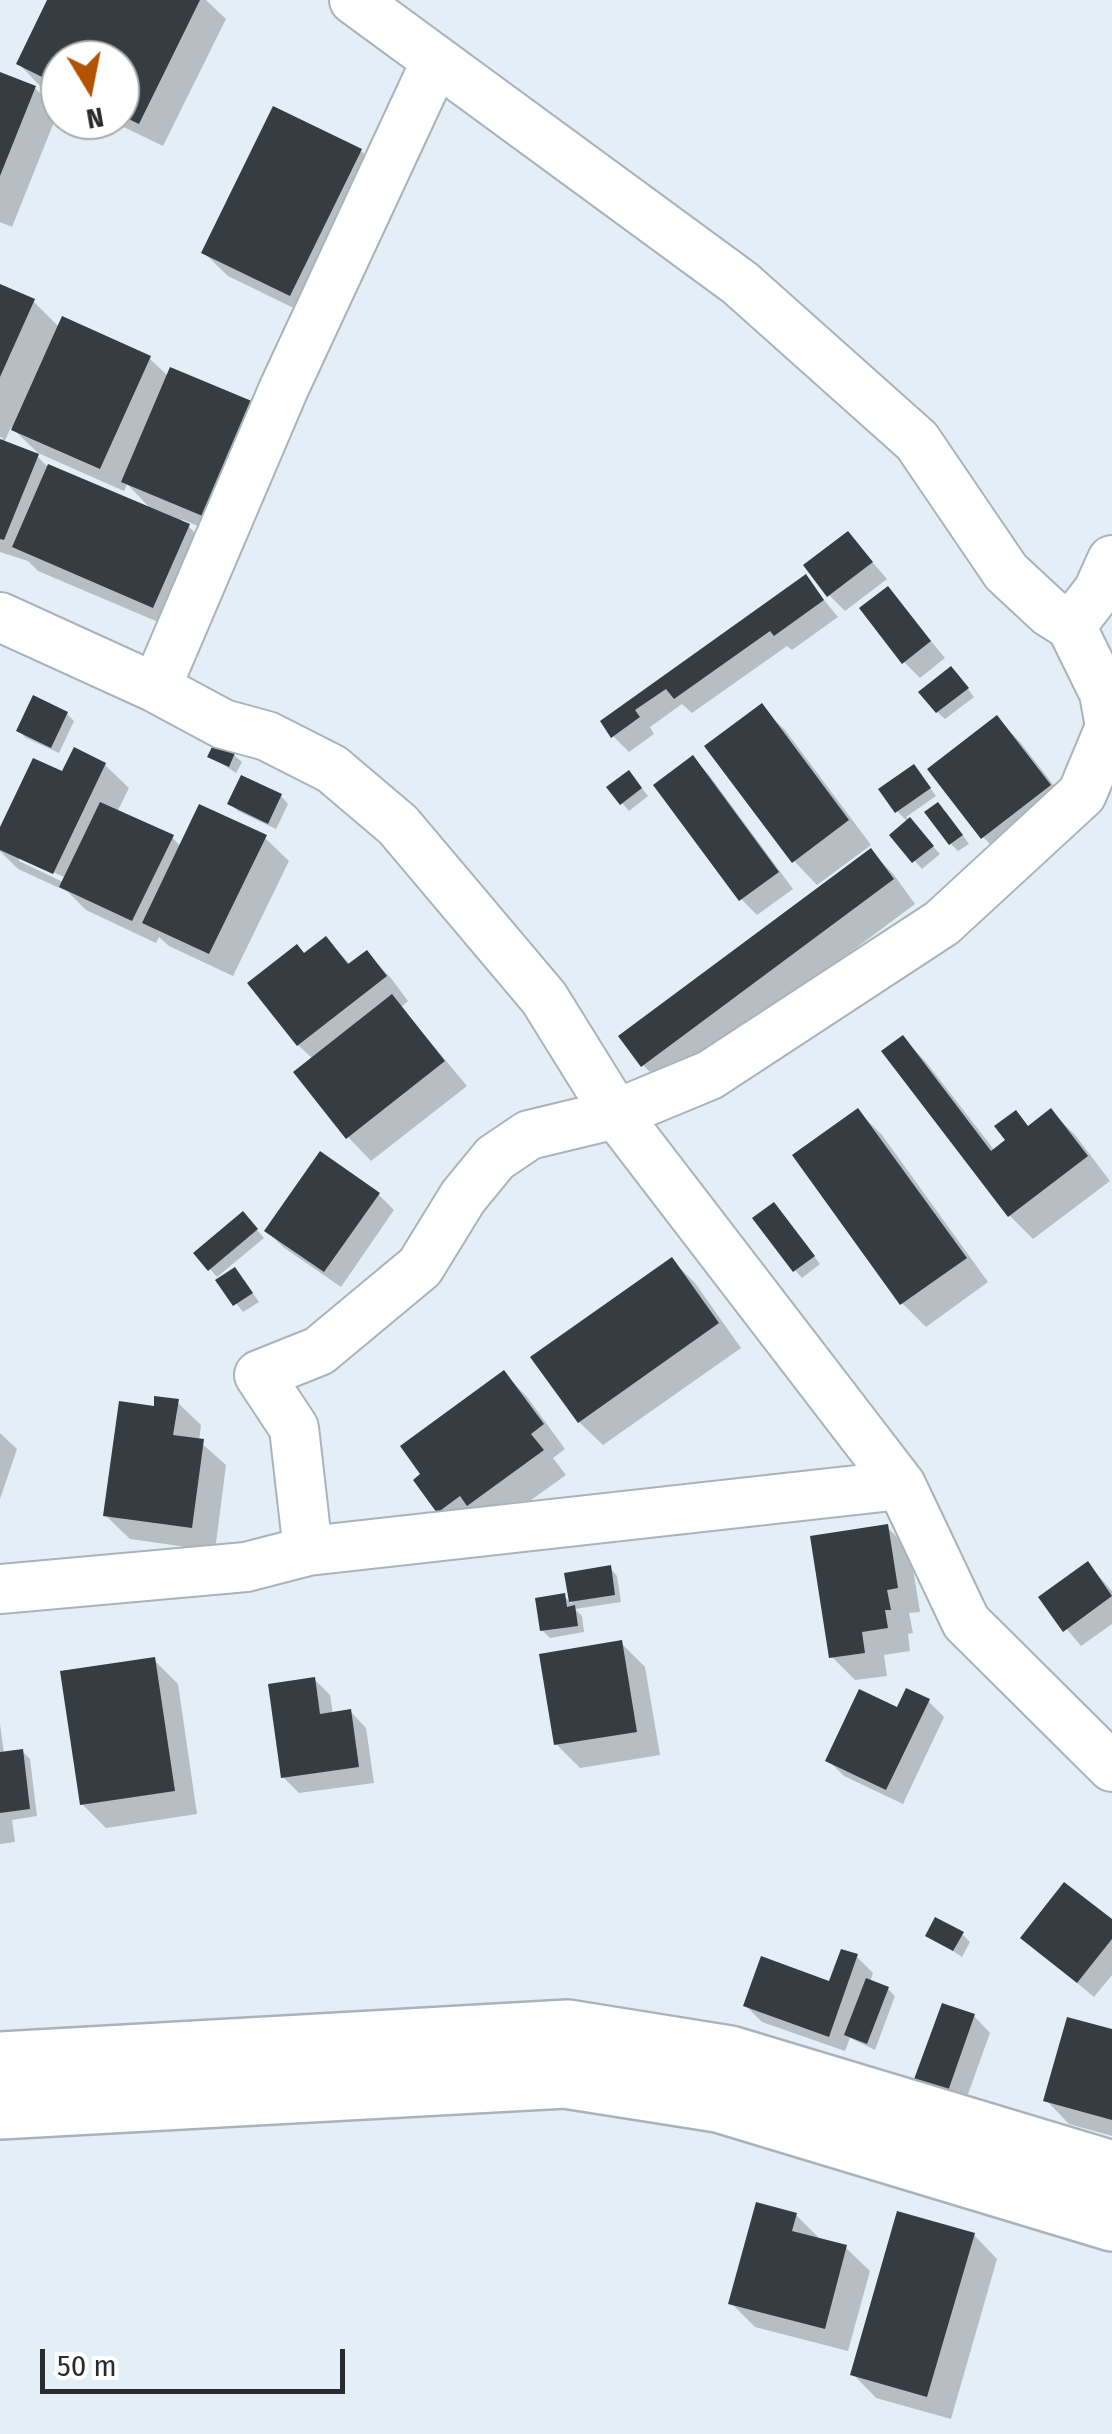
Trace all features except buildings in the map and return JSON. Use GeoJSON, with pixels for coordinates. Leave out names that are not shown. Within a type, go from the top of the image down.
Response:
{"type":"FeatureCollection","features":[{"type":"Feature","properties":{"kind":"street"},"geometry":{"type":"LineString","coordinates":[[308,1550],[294,1428],[259,1375],[319,1351],[420,1267],[462,1197],[495,1158],[529,1134],[616,1114],[710,1075],[942,923],[1082,794],[1111,728],[1104,692],[1071,626],[1049,612],[1006,572],[917,441],[770,309],[709,260],[354,0]]}},
{"type":"Feature","properties":{"kind":"street"},"geometry":{"type":"LineString","coordinates":[[156,688],[284,388],[436,60]]}},
{"type":"Feature","properties":{"kind":"street"},"geometry":{"type":"LineString","coordinates":[[1071,626],[1098,590],[1112,560]]}},
{"type":"Feature","properties":{"kind":"street"},"geometry":{"type":"LineString","coordinates":[[0,617],[156,688],[223,724],[268,736],[332,769],[398,825],[544,998],[616,1114],[902,1485],[966,1622],[1112,1767]]}},
{"type":"Feature","properties":{"kind":"street"},"geometry":{"type":"LineString","coordinates":[[0,1588],[246,1567],[308,1550],[902,1485]]}},
{"type":"Feature","properties":{"kind":"street"},"geometry":{"type":"LineString","coordinates":[[0,2060],[568,2028],[730,2054],[1112,2169]]}},
{"type":"Feature","properties":{"kind":"street"},"geometry":{"type":"LineString","coordinates":[[0,2111],[565,2080],[718,2104],[1112,2223]]}}]}
